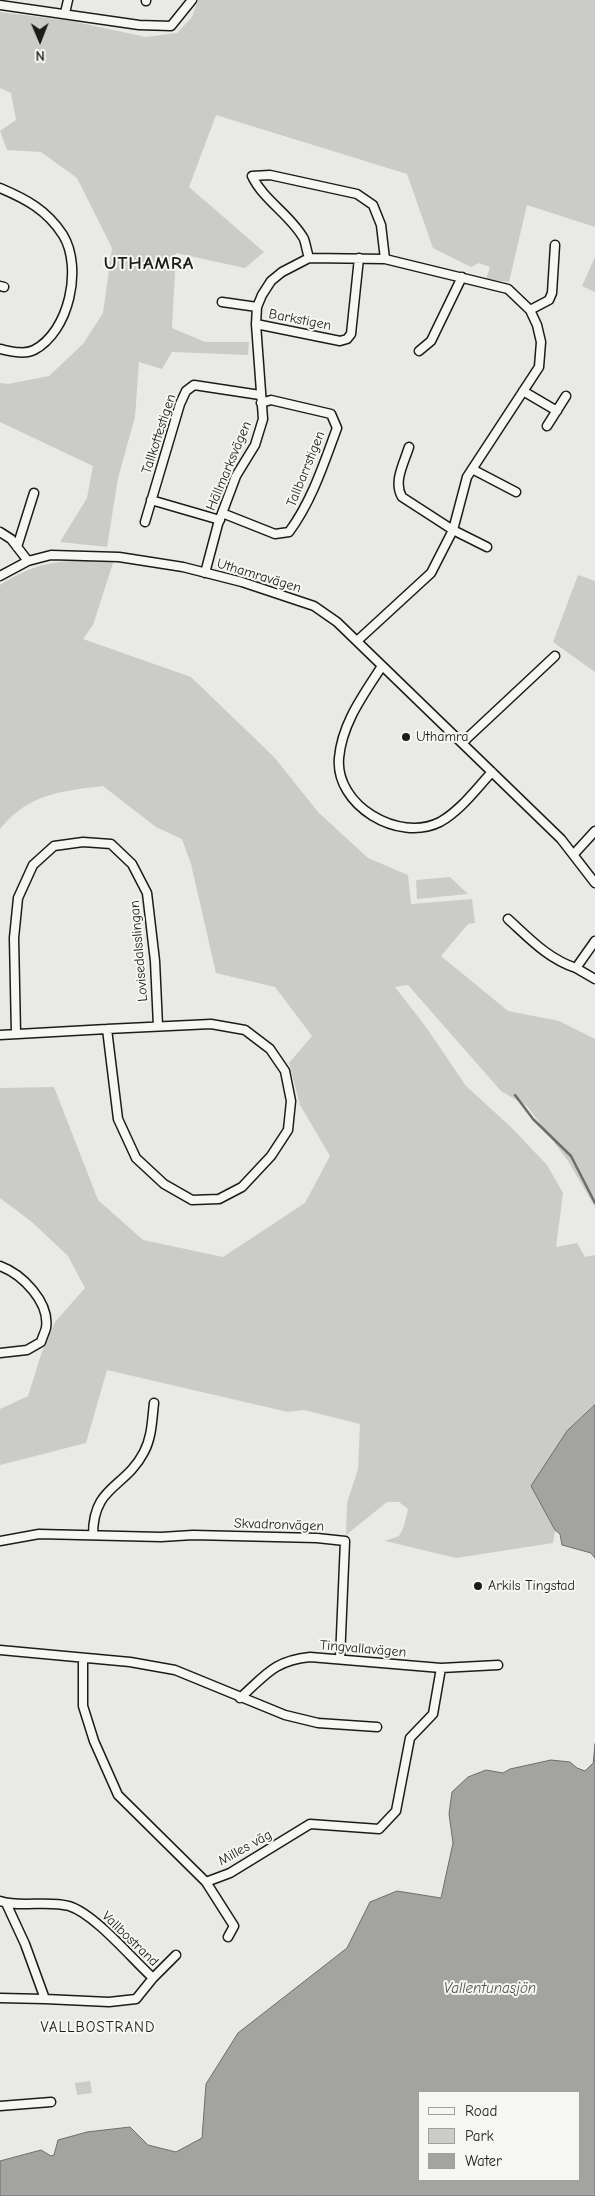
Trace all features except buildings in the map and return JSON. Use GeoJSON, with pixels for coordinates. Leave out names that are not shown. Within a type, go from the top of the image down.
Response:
{"type":"FeatureCollection","features":[{"type":"Feature","properties":{"kind":"street"},"geometry":{"type":"LineString","coordinates":[[65,13],[68,0]]}},
{"type":"Feature","properties":{"kind":"street"},"geometry":{"type":"LineString","coordinates":[[0,5],[140,25],[171,26],[192,0]]}},
{"type":"Feature","properties":{"kind":"street"},"geometry":{"type":"LineString","coordinates":[[309,258],[304,240],[295,227],[259,191],[252,176],[270,174],[357,194],[373,205],[381,225],[385,259]]}},
{"type":"Feature","properties":{"kind":"street"},"geometry":{"type":"LineString","coordinates":[[0,188],[32,202],[53,222],[63,236],[71,255],[73,281],[69,303],[60,322],[43,343],[33,351],[24,353],[0,349]]}},
{"type":"Feature","properties":{"kind":"street"},"geometry":{"type":"LineString","coordinates":[[530,310],[549,300],[552,293],[555,245]]}},
{"type":"Feature","properties":{"kind":"street","name":"Hällmarksvägen"},"geometry":{"type":"LineString","coordinates":[[205,573],[221,517],[236,476],[255,446],[262,419],[256,324],[262,295],[271,281],[282,272],[309,258],[359,258],[385,259],[508,289],[530,310],[538,326],[541,342],[539,368],[467,478],[453,530],[431,573],[357,641]]}},
{"type":"Feature","properties":{"kind":"street","name":"Barkstigen"},"geometry":{"type":"LineString","coordinates":[[256,324],[340,341],[347,339],[351,334],[359,258]]}},
{"type":"Feature","properties":{"kind":"street"},"geometry":{"type":"LineString","coordinates":[[419,351],[431,341],[462,277]]}},
{"type":"Feature","properties":{"kind":"street"},"geometry":{"type":"LineString","coordinates":[[222,302],[258,307]]}},
{"type":"Feature","properties":{"kind":"street","name":"Tallkottestigen"},"geometry":{"type":"LineString","coordinates":[[145,522],[180,404],[186,391],[194,385],[261,399]]}},
{"type":"Feature","properties":{"kind":"street"},"geometry":{"type":"LineString","coordinates":[[523,391],[557,411]]}},
{"type":"Feature","properties":{"kind":"street"},"geometry":{"type":"LineString","coordinates":[[547,426],[566,396]]}},
{"type":"Feature","properties":{"kind":"street","name":"Tallbarrstigen"},"geometry":{"type":"LineString","coordinates":[[221,517],[275,534],[289,532],[300,518],[337,428],[331,414],[261,399]]}},
{"type":"Feature","properties":{"kind":"street"},"geometry":{"type":"LineString","coordinates":[[409,447],[398,482],[398,490],[402,497],[453,530],[487,547]]}},
{"type":"Feature","properties":{"kind":"street"},"geometry":{"type":"LineString","coordinates":[[472,469],[516,492]]}},
{"type":"Feature","properties":{"kind":"street"},"geometry":{"type":"LineString","coordinates":[[17,547],[34,493]]}},
{"type":"Feature","properties":{"kind":"street"},"geometry":{"type":"LineString","coordinates":[[151,500],[221,517]]}},
{"type":"Feature","properties":{"kind":"street"},"geometry":{"type":"LineString","coordinates":[[0,532],[11,539],[28,561]]}},
{"type":"Feature","properties":{"kind":"street","name":"Uthamravägen"},"geometry":{"type":"LineString","coordinates":[[0,576],[28,561],[51,555],[119,557],[205,573],[314,606],[337,622],[560,839],[574,854],[595,883]]}},
{"type":"Feature","properties":{"kind":"street"},"geometry":{"type":"LineString","coordinates":[[462,743],[555,656]]}},
{"type":"Feature","properties":{"kind":"street"},"geometry":{"type":"LineString","coordinates":[[382,666],[361,698],[343,736],[339,760],[342,784],[356,803],[376,818],[395,825],[416,827],[438,822],[456,810],[492,772]]}},
{"type":"Feature","properties":{"kind":"street"},"geometry":{"type":"LineString","coordinates":[[574,854],[595,831]]}},
{"type":"Feature","properties":{"kind":"street","name":"Lovisedalsslingan"},"geometry":{"type":"LineString","coordinates":[[16,1034],[14,938],[18,898],[33,865],[54,846],[82,842],[111,844],[132,864],[147,893],[155,961],[158,1026]]}},
{"type":"Feature","properties":{"kind":"street"},"geometry":{"type":"LineString","coordinates":[[508,919],[545,952],[562,963],[576,968],[595,979]]}},
{"type":"Feature","properties":{"kind":"street"},"geometry":{"type":"LineString","coordinates":[[576,968],[595,941]]}},
{"type":"Feature","properties":{"kind":"street"},"geometry":{"type":"LineString","coordinates":[[0,1035],[158,1026],[210,1024],[245,1030],[270,1049],[285,1071],[291,1102],[288,1130],[271,1156],[242,1187],[219,1199],[192,1200],[164,1184],[136,1158],[118,1120],[107,1029]]}},
{"type":"Feature","properties":{"kind":"street"},"geometry":{"type":"LineString","coordinates":[[0,1266],[29,1285],[44,1308],[46,1327],[41,1342],[27,1350],[0,1353]]}},
{"type":"Feature","properties":{"kind":"street"},"geometry":{"type":"LineString","coordinates":[[93,1535],[95,1509],[143,1454],[149,1442],[154,1403]]}},
{"type":"Feature","properties":{"kind":"street","name":"Skvadronvägen"},"geometry":{"type":"LineString","coordinates":[[0,1542],[39,1534],[317,1538],[345,1542],[340,1659]]}},
{"type":"Feature","properties":{"kind":"street"},"geometry":{"type":"LineString","coordinates":[[0,1650],[83,1660],[130,1662],[175,1670],[285,1715],[318,1723],[377,1728]]}},
{"type":"Feature","properties":{"kind":"street","name":"Tingvallavägen"},"geometry":{"type":"LineString","coordinates":[[240,1698],[276,1665],[289,1659],[310,1657],[441,1668],[498,1665]]}},
{"type":"Feature","properties":{"kind":"street"},"geometry":{"type":"LineString","coordinates":[[83,1660],[84,1706],[94,1741],[118,1795],[206,1882],[234,1926],[228,1938]]}},
{"type":"Feature","properties":{"kind":"street","name":"Milles väg"},"geometry":{"type":"LineString","coordinates":[[206,1882],[230,1873],[310,1824],[380,1830],[396,1811],[410,1738],[433,1714],[441,1668]]}},
{"type":"Feature","properties":{"kind":"street","name":"Vallbostrand"},"geometry":{"type":"LineString","coordinates":[[0,1998],[109,2002],[136,1999],[153,1978],[87,1915],[69,1906],[49,1903],[3,1902],[21,1936],[45,1999]]}},
{"type":"Feature","properties":{"kind":"street"},"geometry":{"type":"LineString","coordinates":[[153,1978],[176,1955]]}},
{"type":"Feature","properties":{"kind":"street"},"geometry":{"type":"LineString","coordinates":[[0,2106],[51,2102]]}},
{"type":"Feature","properties":{"kind":"green space"},"geometry":{"type":"Polygon","coordinates":[[[198,0],[595,0],[595,227],[527,205],[509,282],[486,279],[490,267],[479,263],[471,267],[433,248],[407,174],[216,115],[189,187],[264,252],[245,268],[176,253],[172,328],[205,342],[249,342],[248,355],[172,352],[162,369],[139,362],[135,417],[118,478],[107,547],[60,542],[87,498],[93,466],[0,422],[0,383],[8,384],[49,376],[83,344],[103,313],[112,248],[77,178],[41,152],[7,150],[0,131],[16,120],[11,93],[0,88],[0,12],[71,21],[146,37],[177,33],[192,17],[198,0]]]}},
{"type":"Feature","properties":{"kind":"green space"},"geometry":{"type":"Polygon","coordinates":[[[595,257],[595,292],[582,286],[595,257]]]}},
{"type":"Feature","properties":{"kind":"green space"},"geometry":{"type":"Polygon","coordinates":[[[114,560],[93,625],[83,639],[191,677],[274,757],[318,812],[368,858],[408,875],[411,904],[472,899],[475,923],[468,924],[441,956],[508,1011],[559,1021],[595,1039],[595,1207],[568,1161],[527,1106],[501,1091],[408,985],[395,987],[426,1027],[466,1086],[511,1127],[547,1165],[563,1193],[556,1247],[577,1243],[585,1257],[595,1255],[595,1405],[567,1431],[532,1487],[555,1530],[553,1543],[456,1558],[385,1541],[399,1536],[404,1526],[408,1509],[399,1502],[387,1502],[346,1535],[347,1503],[358,1469],[360,1424],[304,1410],[288,1412],[107,1370],[86,1443],[0,1465],[0,1409],[28,1396],[42,1352],[55,1322],[85,1288],[68,1256],[32,1222],[0,1198],[0,1088],[54,1087],[98,1200],[143,1240],[223,1257],[305,1203],[330,1156],[300,1105],[289,1063],[312,1036],[275,987],[216,973],[191,864],[182,839],[156,827],[103,786],[59,793],[34,801],[11,817],[0,829],[0,585],[15,576],[42,565],[68,561],[114,560]]]}},
{"type":"Feature","properties":{"kind":"green space"},"geometry":{"type":"Polygon","coordinates":[[[578,575],[595,581],[595,672],[553,642],[578,575]]]}},
{"type":"Feature","properties":{"kind":"green space"},"geometry":{"type":"Polygon","coordinates":[[[450,877],[468,894],[417,899],[416,880],[450,877]]]}},
{"type":"Feature","properties":{"kind":"green space"},"geometry":{"type":"Polygon","coordinates":[[[90,2081],[92,2093],[77,2095],[75,2083],[90,2081]]]}},
{"type":"Feature","properties":{"kind":"water"},"geometry":{"type":"Polygon","coordinates":[[[595,1405],[595,1558],[591,1553],[562,1545],[560,1534],[555,1530],[531,1486],[567,1431],[595,1405]]]}},
{"type":"Feature","properties":{"kind":"water","name":"Vallentunasjön"},"geometry":{"type":"Polygon","coordinates":[[[595,1744],[595,2196],[0,2196],[0,2161],[41,2150],[51,2156],[54,2155],[58,2140],[87,2132],[130,2127],[148,2145],[176,2152],[202,2138],[206,2084],[238,2033],[347,1948],[370,1902],[397,1891],[441,1898],[453,1843],[449,1814],[452,1792],[468,1777],[486,1770],[503,1773],[510,1769],[551,1760],[570,1762],[577,1768],[585,1771],[593,1763],[595,1744]]]}},
{"type":"Feature","properties":{"kind":"waterway"},"geometry":{"type":"LineString","coordinates":[[515,1095],[533,1119],[571,1156],[595,1203]]}},
{"type":"Feature","properties":{"kind":"place","name":"Uthamra"},"geometry":{"type":"Point","coordinates":[406,737]}},
{"type":"Feature","properties":{"kind":"place","name":"Arkils Tingstad"},"geometry":{"type":"Point","coordinates":[478,1586]}},
{"type":"Feature","properties":{"kind":"district","name":"UTHAMRA"},"geometry":{"type":"Point","coordinates":[149,264]}},
{"type":"Feature","properties":{"kind":"district","name":"VALLBOSTRAND"},"geometry":{"type":"Point","coordinates":[98,2028]}}]}
